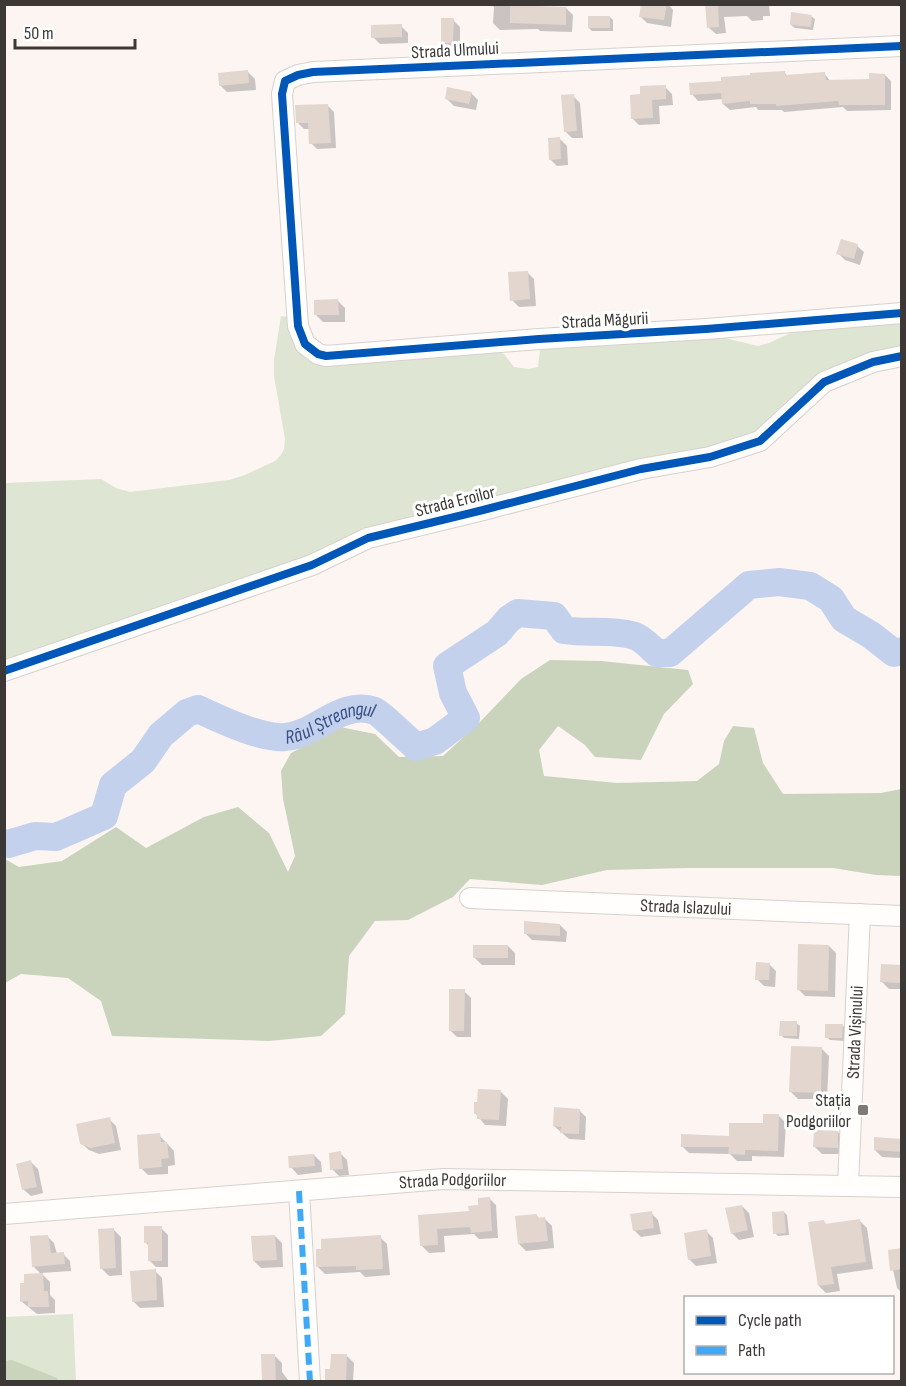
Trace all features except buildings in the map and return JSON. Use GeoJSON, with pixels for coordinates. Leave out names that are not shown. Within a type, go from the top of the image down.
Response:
{"type":"FeatureCollection","features":[{"type":"Feature","properties":{"kind":"street","name":"Strada Ulmului"},"geometry":{"type":"LineString","coordinates":[[311,349],[302,338],[298,326],[282,94],[285,81],[313,72],[902,46]]}},
{"type":"Feature","properties":{"kind":"street","name":"Strada Măgurii"},"geometry":{"type":"LineString","coordinates":[[311,349],[326,356],[352,356],[528,339],[706,329],[902,313]]}},
{"type":"Feature","properties":{"kind":"street","name":"Strada Eroilor"},"geometry":{"type":"LineString","coordinates":[[4,671],[312,565],[368,538],[641,469],[710,457],[760,441],[824,382],[873,362],[902,356]]}},
{"type":"Feature","properties":{"kind":"street","name":"Strada Islazului"},"geometry":{"type":"LineString","coordinates":[[470,898],[902,916]]}},
{"type":"Feature","properties":{"kind":"street","name":"Strada Vișinului"},"geometry":{"type":"LineString","coordinates":[[848,1185],[860,914]]}},
{"type":"Feature","properties":{"kind":"street","name":"Strada Podgoriilor"},"geometry":{"type":"LineString","coordinates":[[4,1214],[444,1179],[902,1187]]}},
{"type":"Feature","properties":{"kind":"street"},"geometry":{"type":"LineString","coordinates":[[299,1191],[310,1382]]}},
{"type":"Feature","properties":{"kind":"green space"},"geometry":{"type":"Polygon","coordinates":[[[281,316],[289,317],[302,349],[493,350],[504,354],[514,367],[529,369],[538,367],[540,350],[547,345],[721,337],[758,346],[797,330],[888,323],[901,324],[901,347],[788,407],[749,437],[290,568],[5,661],[4,486],[6,483],[101,479],[116,488],[130,492],[229,480],[275,461],[284,449],[285,439],[274,376],[274,360],[281,316]]]}},
{"type":"Feature","properties":{"kind":"green space"},"geometry":{"type":"Polygon","coordinates":[[[550,660],[601,661],[688,670],[693,684],[664,714],[641,760],[595,757],[585,745],[558,726],[539,750],[544,776],[617,783],[697,781],[719,764],[724,741],[733,726],[754,728],[763,763],[783,794],[881,793],[901,789],[901,876],[876,875],[833,868],[686,868],[607,870],[542,885],[470,879],[453,897],[408,920],[375,921],[349,956],[345,1014],[321,1036],[269,1041],[112,1036],[101,1001],[68,978],[21,974],[5,983],[5,859],[19,867],[62,861],[116,827],[146,848],[204,817],[238,807],[269,833],[288,872],[295,856],[283,799],[281,771],[291,753],[340,727],[375,734],[399,757],[443,756],[521,679],[550,660]]]}},
{"type":"Feature","properties":{"kind":"green space"},"geometry":{"type":"Polygon","coordinates":[[[73,1314],[76,1381],[5,1381],[4,1317],[73,1314]]]}},
{"type":"Feature","properties":{"kind":"green space"},"geometry":{"type":"Polygon","coordinates":[[[12,1360],[57,1378],[58,1381],[5,1381],[5,1361],[12,1360]]]}},
{"type":"Feature","properties":{"kind":"waterway","name":"Râul Ștreangul"},"geometry":{"type":"LineString","coordinates":[[4,843],[8,844],[35,836],[56,837],[104,816],[113,785],[143,761],[161,735],[187,713],[198,709],[253,732],[275,737],[296,735],[340,713],[363,709],[378,713],[416,747],[435,741],[466,718],[453,693],[447,666],[497,633],[509,619],[518,613],[554,616],[564,630],[635,636],[657,653],[670,653],[749,585],[779,582],[810,586],[831,599],[844,619],[871,635],[894,653],[902,651]]}},
{"type":"Feature","properties":{"kind":"marked path"},"geometry":{"type":"LineString","coordinates":[[299,1191],[310,1382]]}},
{"type":"Feature","properties":{"kind":"cycle path"},"geometry":{"type":"LineString","coordinates":[[902,46],[313,72],[285,81],[282,94],[298,326],[305,344],[318,354],[326,356],[902,313]]}},
{"type":"Feature","properties":{"kind":"cycle path"},"geometry":{"type":"LineString","coordinates":[[4,671],[312,565],[368,538],[641,469],[710,457],[760,441],[824,382],[873,362],[902,356]]}},
{"type":"Feature","properties":{"kind":"place","name":"Stația Podgoriilor"},"geometry":{"type":"Point","coordinates":[863,1110]}}]}
